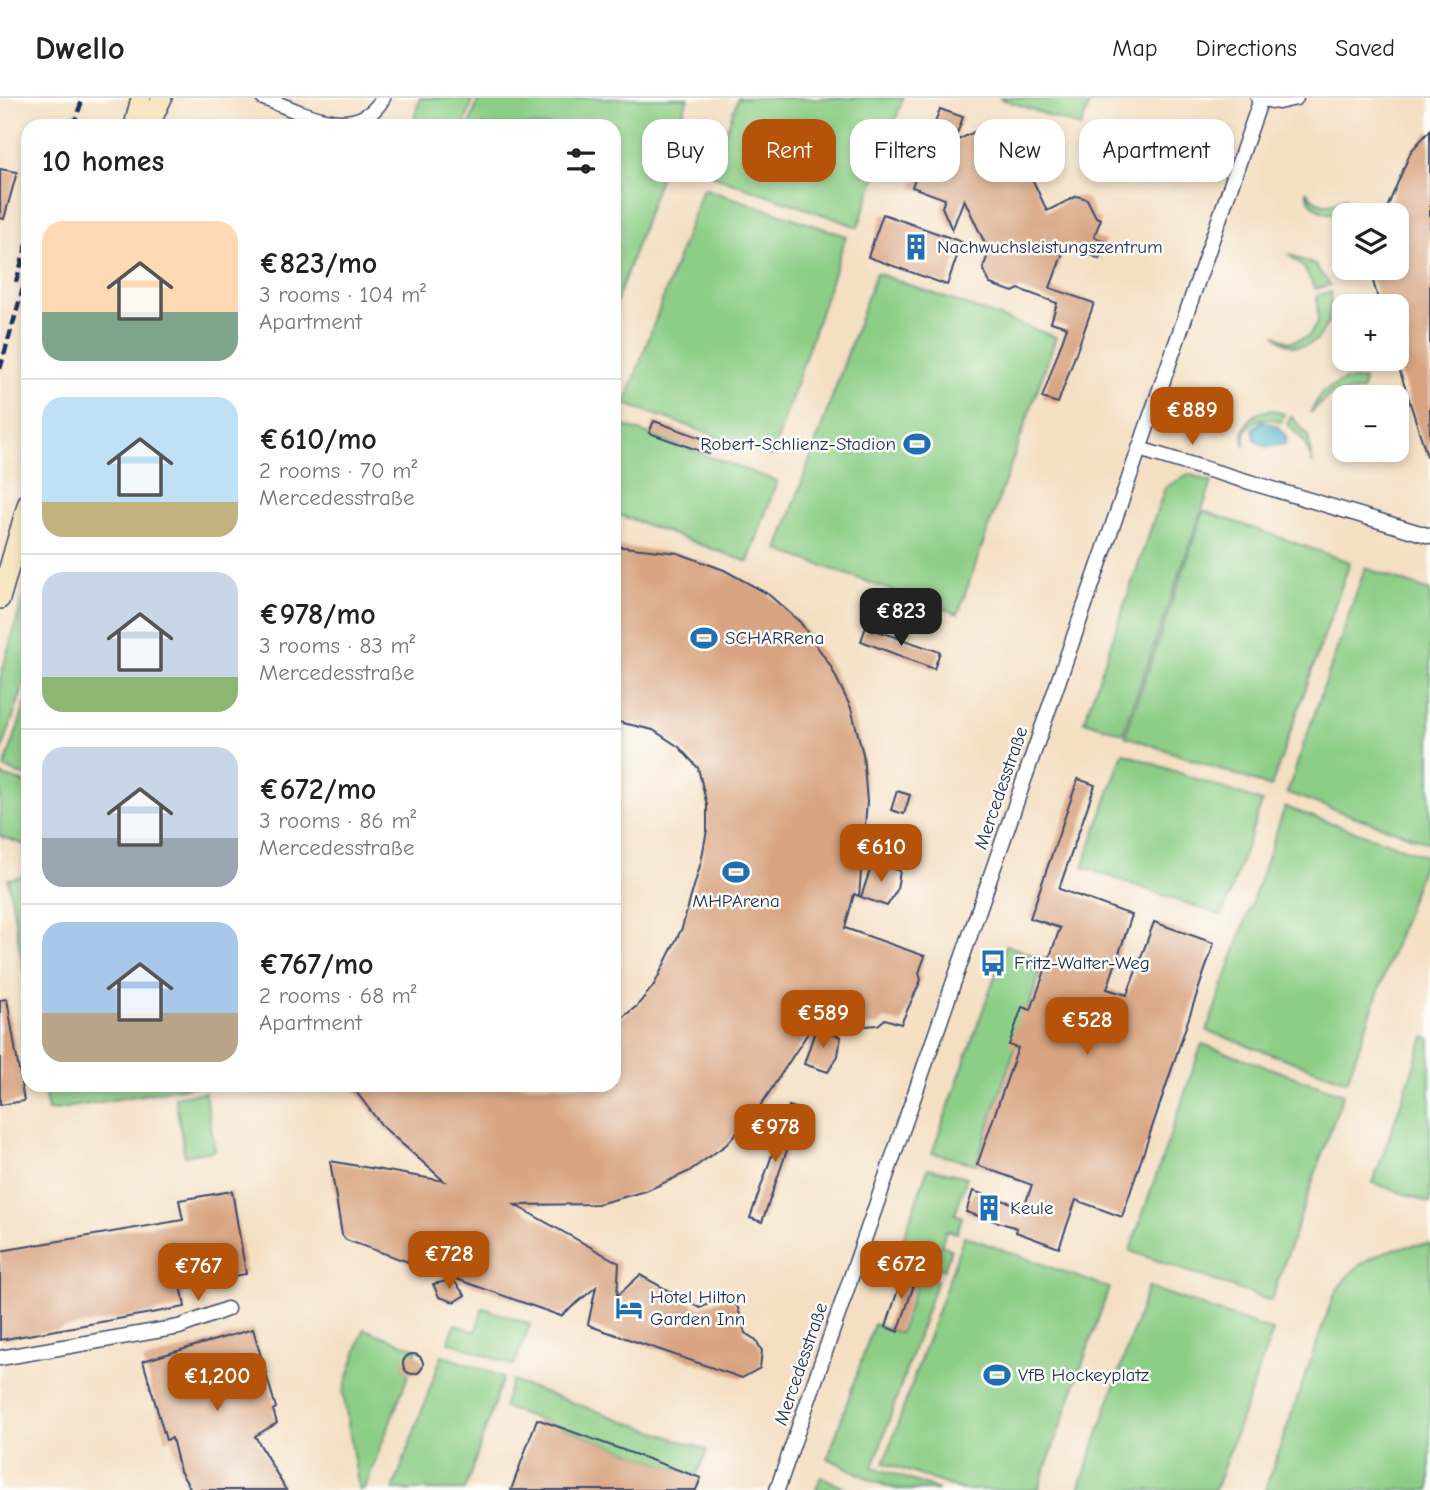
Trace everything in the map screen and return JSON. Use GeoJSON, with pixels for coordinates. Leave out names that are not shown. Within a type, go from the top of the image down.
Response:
{"type":"FeatureCollection","features":[{"type":"Feature","properties":{"kind":"main road"},"geometry":{"type":"LineString","coordinates":[[136,119],[141,98]]}},
{"type":"Feature","properties":{"kind":"main road"},"geometry":{"type":"LineString","coordinates":[[152,119],[162,98]]}},
{"type":"Feature","properties":{"kind":"main road"},"geometry":{"type":"LineString","coordinates":[[0,599],[21,526]]}},
{"type":"Feature","properties":{"kind":"street"},"geometry":{"type":"LineString","coordinates":[[263,98],[324,119]]}},
{"type":"Feature","properties":{"kind":"street"},"geometry":{"type":"LineString","coordinates":[[361,119],[370,115],[383,98]]}},
{"type":"Feature","properties":{"kind":"street","name":"Mercedesstraße"},"geometry":{"type":"LineString","coordinates":[[777,1490],[1259,99],[1278,102],[1296,98]]}},
{"type":"Feature","properties":{"kind":"street"},"geometry":{"type":"LineString","coordinates":[[1139,449],[1430,536]]}},
{"type":"Feature","properties":{"kind":"street"},"geometry":{"type":"LineString","coordinates":[[0,1358],[179,1327],[227,1309]]}},
{"type":"Feature","properties":{"kind":"green space"},"geometry":{"type":"Polygon","coordinates":[[[420,98],[473,98],[466,119],[414,119],[420,98]]]}},
{"type":"Feature","properties":{"kind":"green space"},"geometry":{"type":"Polygon","coordinates":[[[479,98],[688,98],[681,119],[642,119],[642,182],[659,182],[621,289],[621,119],[472,119],[479,98]]]}},
{"type":"Feature","properties":{"kind":"green space"},"geometry":{"type":"Polygon","coordinates":[[[738,98],[903,98],[896,119],[850,119],[850,182],[874,182],[858,227],[728,181],[728,127],[738,98]]]}},
{"type":"Feature","properties":{"kind":"green space"},"geometry":{"type":"Polygon","coordinates":[[[999,98],[1091,98],[1084,119],[1079,119],[1079,126],[1065,119],[999,98]]]}},
{"type":"Feature","properties":{"kind":"green space"},"geometry":{"type":"Polygon","coordinates":[[[703,188],[846,236],[772,456],[625,404],[703,188]]]}},
{"type":"Feature","properties":{"kind":"green space"},"geometry":{"type":"Polygon","coordinates":[[[1306,190],[1318,202],[1332,203],[1332,213],[1323,212],[1308,198],[1306,190]]]}},
{"type":"Feature","properties":{"kind":"green space"},"geometry":{"type":"Polygon","coordinates":[[[1345,197],[1348,203],[1334,203],[1339,201],[1345,197]]]}},
{"type":"Feature","properties":{"kind":"green space"},"geometry":{"type":"Polygon","coordinates":[[[1288,254],[1315,265],[1330,285],[1315,289],[1304,268],[1288,254]]]}},
{"type":"Feature","properties":{"kind":"green space","name":"Robert-Schlienz-Stadion"},"geometry":{"type":"Polygon","coordinates":[[[876,273],[1056,337],[958,614],[778,550],[876,273]]]}},
{"type":"Feature","properties":{"kind":"green space"},"geometry":{"type":"Polygon","coordinates":[[[1331,292],[1329,321],[1317,340],[1294,346],[1275,334],[1289,342],[1308,337],[1318,322],[1317,295],[1331,292]]]}},
{"type":"Feature","properties":{"kind":"green space"},"geometry":{"type":"Polygon","coordinates":[[[1345,380],[1364,380],[1363,385],[1335,385],[1345,380]]]}},
{"type":"Feature","properties":{"kind":"green space"},"geometry":{"type":"Polygon","coordinates":[[[1332,387],[1332,394],[1310,413],[1322,392],[1332,387]]]}},
{"type":"Feature","properties":{"kind":"green space"},"geometry":{"type":"Polygon","coordinates":[[[1270,410],[1284,414],[1281,422],[1260,419],[1254,422],[1246,431],[1245,446],[1244,432],[1248,422],[1257,414],[1270,410]]]}},
{"type":"Feature","properties":{"kind":"green space"},"geometry":{"type":"Polygon","coordinates":[[[1291,416],[1308,436],[1313,464],[1304,441],[1287,424],[1291,416]]]}},
{"type":"Feature","properties":{"kind":"green space"},"geometry":{"type":"Polygon","coordinates":[[[622,425],[777,481],[748,562],[621,516],[622,425]]]}},
{"type":"Feature","properties":{"kind":"green space"},"geometry":{"type":"Polygon","coordinates":[[[1188,474],[1212,482],[1123,733],[1084,721],[1165,488],[1188,474]]]}},
{"type":"Feature","properties":{"kind":"green space"},"geometry":{"type":"Polygon","coordinates":[[[1204,511],[1350,562],[1271,787],[1125,736],[1204,511]]]}},
{"type":"Feature","properties":{"kind":"green space"},"geometry":{"type":"Polygon","coordinates":[[[1365,568],[1430,591],[1430,843],[1287,793],[1365,568]]]}},
{"type":"Feature","properties":{"kind":"green space"},"geometry":{"type":"Polygon","coordinates":[[[21,606],[21,693],[0,756],[0,678],[21,606]]]}},
{"type":"Feature","properties":{"kind":"green space"},"geometry":{"type":"Polygon","coordinates":[[[21,718],[21,774],[4,768],[21,718]]]}},
{"type":"Feature","properties":{"kind":"green space"},"geometry":{"type":"Polygon","coordinates":[[[1123,753],[1262,802],[1222,916],[1083,867],[1123,753]]]}},
{"type":"Feature","properties":{"kind":"green space"},"geometry":{"type":"Polygon","coordinates":[[[0,775],[21,782],[21,844],[0,836],[0,775]]]}},
{"type":"Feature","properties":{"kind":"green space"},"geometry":{"type":"Polygon","coordinates":[[[1285,807],[1426,856],[1347,1081],[1207,1031],[1285,807]]]}},
{"type":"Feature","properties":{"kind":"green space"},"geometry":{"type":"Polygon","coordinates":[[[21,876],[21,955],[8,879],[21,876]]]}},
{"type":"Feature","properties":{"kind":"green space"},"geometry":{"type":"Polygon","coordinates":[[[1006,945],[1045,959],[976,1164],[932,1153],[1006,945]]]}},
{"type":"Feature","properties":{"kind":"green space"},"geometry":{"type":"Polygon","coordinates":[[[1424,1037],[1430,1039],[1430,1203],[1373,1183],[1424,1037]]]}},
{"type":"Feature","properties":{"kind":"green space"},"geometry":{"type":"Polygon","coordinates":[[[1202,1044],[1343,1094],[1271,1301],[1130,1251],[1202,1044]]]}},
{"type":"Feature","properties":{"kind":"green space"},"geometry":{"type":"Polygon","coordinates":[[[44,1092],[159,1092],[48,1111],[44,1092]]]}},
{"type":"Feature","properties":{"kind":"green space"},"geometry":{"type":"Polygon","coordinates":[[[205,1092],[215,1150],[185,1156],[175,1097],[205,1092]]]}},
{"type":"Feature","properties":{"kind":"green space"},"geometry":{"type":"Polygon","coordinates":[[[928,1168],[967,1177],[955,1214],[962,1217],[957,1233],[946,1230],[941,1245],[951,1249],[944,1270],[898,1254],[928,1168]]]}},
{"type":"Feature","properties":{"kind":"green space","name":"VfB Hockeyplatz"},"geometry":{"type":"Polygon","coordinates":[[[964,1236],[1109,1288],[1038,1490],[962,1490],[884,1463],[964,1236]]]}},
{"type":"Feature","properties":{"kind":"green space"},"geometry":{"type":"Polygon","coordinates":[[[1430,1244],[1430,1490],[1265,1490],[1333,1297],[1341,1284],[1362,1264],[1387,1251],[1430,1244]]]}},
{"type":"Feature","properties":{"kind":"green space"},"geometry":{"type":"Polygon","coordinates":[[[920,1274],[937,1280],[873,1467],[939,1490],[899,1490],[873,1481],[828,1458],[874,1324],[900,1333],[920,1274]]]}},
{"type":"Feature","properties":{"kind":"green space"},"geometry":{"type":"Polygon","coordinates":[[[1148,1287],[1273,1331],[1215,1490],[1079,1490],[1148,1287]]]}},
{"type":"Feature","properties":{"kind":"green space"},"geometry":{"type":"Polygon","coordinates":[[[483,1308],[530,1324],[514,1366],[449,1342],[455,1324],[475,1332],[483,1308]]]}},
{"type":"Feature","properties":{"kind":"green space"},"geometry":{"type":"Polygon","coordinates":[[[364,1329],[417,1349],[415,1355],[405,1359],[404,1368],[409,1373],[364,1490],[359,1490],[343,1392],[364,1329]]]}},
{"type":"Feature","properties":{"kind":"green space"},"geometry":{"type":"Polygon","coordinates":[[[442,1355],[503,1377],[465,1490],[393,1490],[442,1355]]]}},
{"type":"Feature","properties":{"kind":"green space"},"geometry":{"type":"Polygon","coordinates":[[[512,1381],[707,1450],[696,1476],[503,1407],[512,1381]]]}},
{"type":"Feature","properties":{"kind":"green space"},"geometry":{"type":"Polygon","coordinates":[[[821,1476],[847,1490],[816,1490],[821,1476]]]}},
{"type":"Feature","properties":{"kind":"water"},"geometry":{"type":"Polygon","coordinates":[[[1262,421],[1278,426],[1287,438],[1285,444],[1267,447],[1255,440],[1253,428],[1262,421]]]}},
{"type":"Feature","properties":{"kind":"building"},"geometry":{"type":"Polygon","coordinates":[[[940,109],[963,117],[960,125],[960,119],[936,119],[940,109]]]}},
{"type":"Feature","properties":{"kind":"building"},"geometry":{"type":"Polygon","coordinates":[[[1430,130],[1430,456],[1427,456],[1409,400],[1409,385],[1404,385],[1400,371],[1409,371],[1409,294],[1377,294],[1373,280],[1409,280],[1409,203],[1389,203],[1411,151],[1430,130]]]}},
{"type":"Feature","properties":{"kind":"building"},"geometry":{"type":"Polygon","coordinates":[[[974,132],[974,182],[1034,182],[1047,211],[1077,196],[1087,199],[1096,217],[1101,219],[1094,237],[1105,241],[1099,259],[1073,245],[1064,250],[1050,288],[1094,303],[1058,403],[1042,398],[1067,327],[1051,322],[1057,303],[1019,289],[1013,292],[990,284],[983,268],[989,252],[964,199],[952,230],[942,207],[945,199],[912,187],[914,182],[960,182],[960,139],[974,132]]]}},
{"type":"Feature","properties":{"kind":"building"},"geometry":{"type":"Polygon","coordinates":[[[0,169],[17,172],[4,219],[0,218],[0,169]]]}},
{"type":"Feature","properties":{"kind":"building","name":"Nachwuchsleistungszentrum"},"geometry":{"type":"Polygon","coordinates":[[[883,214],[962,242],[947,285],[868,257],[883,214]]]}},
{"type":"Feature","properties":{"kind":"building"},"geometry":{"type":"Polygon","coordinates":[[[654,421],[713,442],[709,454],[649,433],[654,421]]]}},
{"type":"Feature","properties":{"kind":"building","name":"MHPArena"},"geometry":{"type":"Polygon","coordinates":[[[621,547],[678,553],[724,570],[768,594],[800,622],[830,665],[851,708],[863,754],[867,802],[859,896],[854,894],[845,928],[925,956],[919,973],[921,980],[901,1024],[885,1019],[878,1025],[865,1026],[855,1020],[851,1006],[821,996],[808,1026],[812,1027],[759,1108],[727,1144],[688,1172],[646,1191],[598,1204],[515,1205],[619,1263],[617,1296],[640,1275],[700,1308],[722,1298],[731,1298],[738,1308],[745,1333],[756,1340],[762,1351],[760,1368],[742,1378],[588,1324],[596,1287],[561,1316],[346,1240],[342,1235],[330,1161],[444,1181],[383,1127],[356,1092],[621,1092],[621,1019],[637,1006],[654,985],[682,928],[707,830],[707,805],[698,768],[679,747],[653,730],[621,723],[621,547]]]}},
{"type":"Feature","properties":{"kind":"building"},"geometry":{"type":"Polygon","coordinates":[[[866,627],[940,652],[934,669],[861,641],[866,627]]]}},
{"type":"Feature","properties":{"kind":"building"},"geometry":{"type":"Polygon","coordinates":[[[1078,779],[1095,785],[1059,889],[1132,915],[1107,989],[1127,995],[1154,922],[1214,943],[1122,1217],[1076,1200],[1059,1248],[1016,1232],[1017,1228],[966,1212],[973,1191],[1024,1207],[1032,1185],[977,1165],[1018,1048],[1009,1045],[1022,1007],[1031,1010],[1060,928],[1030,918],[1078,779]]]}},
{"type":"Feature","properties":{"kind":"building"},"geometry":{"type":"Polygon","coordinates":[[[897,791],[910,795],[904,814],[891,810],[897,791]]]}},
{"type":"Feature","properties":{"kind":"building"},"geometry":{"type":"Polygon","coordinates":[[[873,861],[900,871],[897,890],[887,906],[861,897],[873,861]]]}},
{"type":"Feature","properties":{"kind":"building"},"geometry":{"type":"Polygon","coordinates":[[[7,999],[24,1101],[0,1105],[0,1000],[7,999]]]}},
{"type":"Feature","properties":{"kind":"building"},"geometry":{"type":"Polygon","coordinates":[[[816,1028],[841,1037],[838,1056],[828,1072],[804,1064],[816,1028]]]}},
{"type":"Feature","properties":{"kind":"building"},"geometry":{"type":"Polygon","coordinates":[[[789,1106],[801,1110],[762,1222],[750,1218],[789,1106]]]}},
{"type":"Feature","properties":{"kind":"building"},"geometry":{"type":"Polygon","coordinates":[[[232,1191],[246,1274],[181,1285],[185,1307],[0,1340],[0,1251],[183,1220],[179,1200],[232,1191]]]}},
{"type":"Feature","properties":{"kind":"building"},"geometry":{"type":"Polygon","coordinates":[[[904,1271],[917,1276],[898,1332],[886,1327],[904,1271]]]}},
{"type":"Feature","properties":{"kind":"building"},"geometry":{"type":"Polygon","coordinates":[[[453,1280],[465,1295],[454,1302],[439,1297],[433,1284],[453,1280]]]}},
{"type":"Feature","properties":{"kind":"building"},"geometry":{"type":"Polygon","coordinates":[[[253,1329],[276,1408],[273,1410],[277,1423],[255,1436],[286,1490],[191,1490],[180,1471],[172,1438],[166,1440],[143,1361],[253,1329]]]}},
{"type":"Feature","properties":{"kind":"building"},"geometry":{"type":"Polygon","coordinates":[[[413,1354],[420,1357],[423,1364],[420,1371],[413,1374],[406,1371],[403,1364],[406,1357],[413,1354]]]}},
{"type":"Feature","properties":{"kind":"building"},"geometry":{"type":"Polygon","coordinates":[[[537,1419],[701,1478],[696,1490],[511,1490],[537,1419]]]}},
{"type":"Feature","properties":{"kind":"railway"},"geometry":{"type":"LineString","coordinates":[[76,119],[83,98]]}},
{"type":"Feature","properties":{"kind":"railway"},"geometry":{"type":"LineString","coordinates":[[16,282],[21,265]]}},
{"type":"Feature","properties":{"kind":"railway"},"geometry":{"type":"LineString","coordinates":[[0,369],[21,296]]}},
{"type":"Feature","properties":{"kind":"place","name":"Nachwuchsleistungszentrum"},"geometry":{"type":"Point","coordinates":[916,247]}},
{"type":"Feature","properties":{"kind":"place","name":"Robert-Schlienz-Stadion"},"geometry":{"type":"Point","coordinates":[917,444]}},
{"type":"Feature","properties":{"kind":"place","name":"SCHARRena"},"geometry":{"type":"Point","coordinates":[704,638]}},
{"type":"Feature","properties":{"kind":"place","name":"MHPArena"},"geometry":{"type":"Point","coordinates":[736,872]}},
{"type":"Feature","properties":{"kind":"place","name":"Fritz-Walter-Weg"},"geometry":{"type":"Point","coordinates":[993,963]}},
{"type":"Feature","properties":{"kind":"place","name":"Keule"},"geometry":{"type":"Point","coordinates":[989,1208]}},
{"type":"Feature","properties":{"kind":"place","name":"Hotel Hilton Garden Inn"},"geometry":{"type":"Point","coordinates":[629,1308]}},
{"type":"Feature","properties":{"kind":"place","name":"VfB Hockeyplatz"},"geometry":{"type":"Point","coordinates":[997,1375]}}]}
